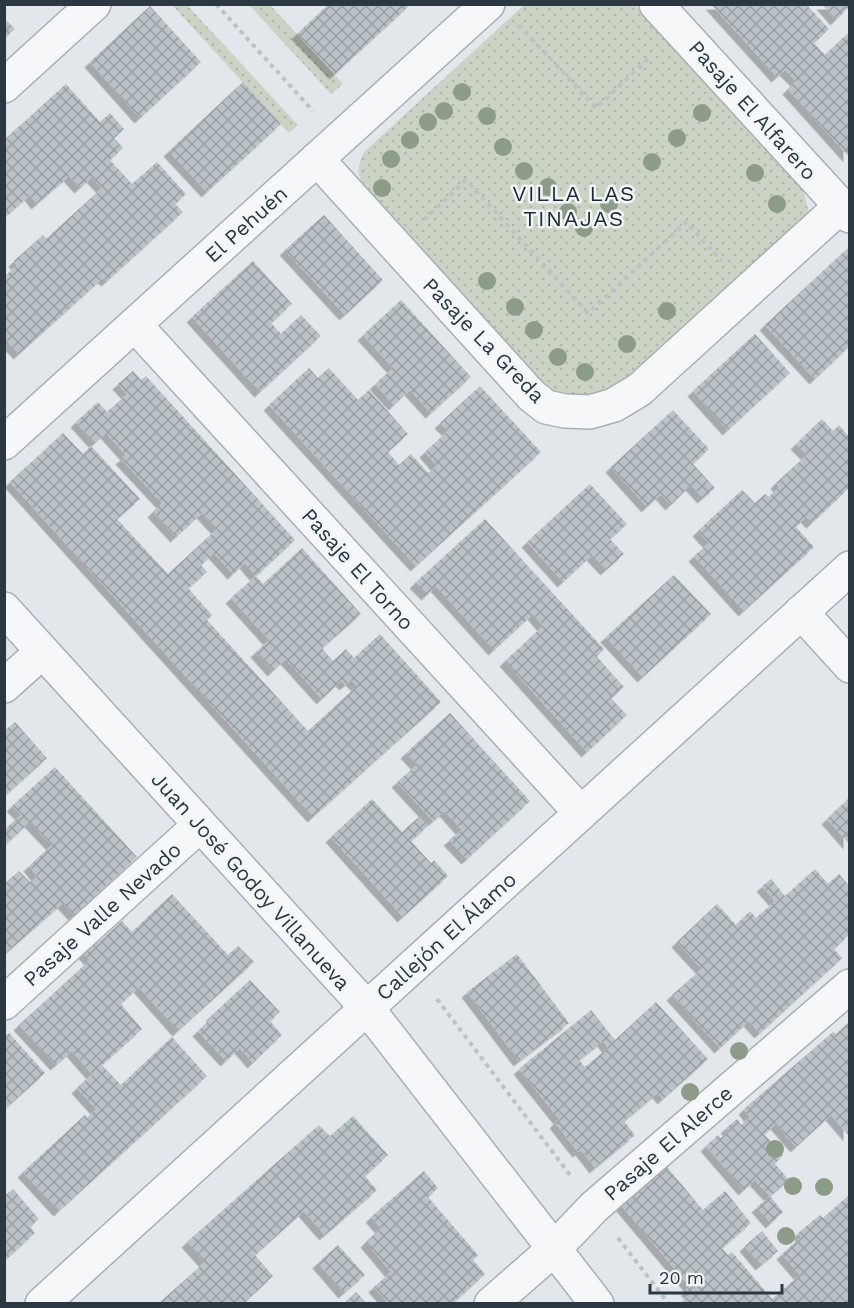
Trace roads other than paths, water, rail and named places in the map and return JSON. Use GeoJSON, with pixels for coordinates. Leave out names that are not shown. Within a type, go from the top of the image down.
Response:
{"type":"FeatureCollection","features":[{"type":"Feature","properties":{"kind":"street"},"geometry":{"type":"LineString","coordinates":[[4,86],[94,4]]}},
{"type":"Feature","properties":{"kind":"street","name":"El Pehuén"},"geometry":{"type":"LineString","coordinates":[[4,443],[488,4]]}},
{"type":"Feature","properties":{"kind":"street","name":"Pasaje El Alfarero"},"geometry":{"type":"LineString","coordinates":[[656,4],[845,211]]}},
{"type":"Feature","properties":{"kind":"street","name":"Pasaje La Greda"},"geometry":{"type":"LineString","coordinates":[[328,149],[396,246],[531,395],[546,407],[565,411],[590,412],[614,405],[639,390],[750,290],[845,211]]}},
{"type":"Feature","properties":{"kind":"street","name":"Pasaje El Torno"},"geometry":{"type":"LineString","coordinates":[[135,325],[581,813]]}},
{"type":"Feature","properties":{"kind":"street","name":"Callejón El Álamo"},"geometry":{"type":"LineString","coordinates":[[42,1304],[849,568]]}},
{"type":"Feature","properties":{"kind":"street","name":"Juan José Godoy Villanueva"},"geometry":{"type":"LineString","coordinates":[[4,609],[367,1008],[597,1304]]}},
{"type":"Feature","properties":{"kind":"street"},"geometry":{"type":"LineString","coordinates":[[801,612],[849,666]]}},
{"type":"Feature","properties":{"kind":"street"},"geometry":{"type":"LineString","coordinates":[[4,686],[42,652]]}},
{"type":"Feature","properties":{"kind":"street","name":"Pasaje Valle Nevado"},"geometry":{"type":"LineString","coordinates":[[4,1003],[200,825]]}},
{"type":"Feature","properties":{"kind":"street","name":"Pasaje El Alerce"},"geometry":{"type":"LineString","coordinates":[[491,1304],[554,1249],[594,1207],[849,986]]}},
{"type":"Feature","properties":{"kind":"district","name":"VILLA LAS TINAJAS"},"geometry":{"type":"Point","coordinates":[574,206]}}]}
